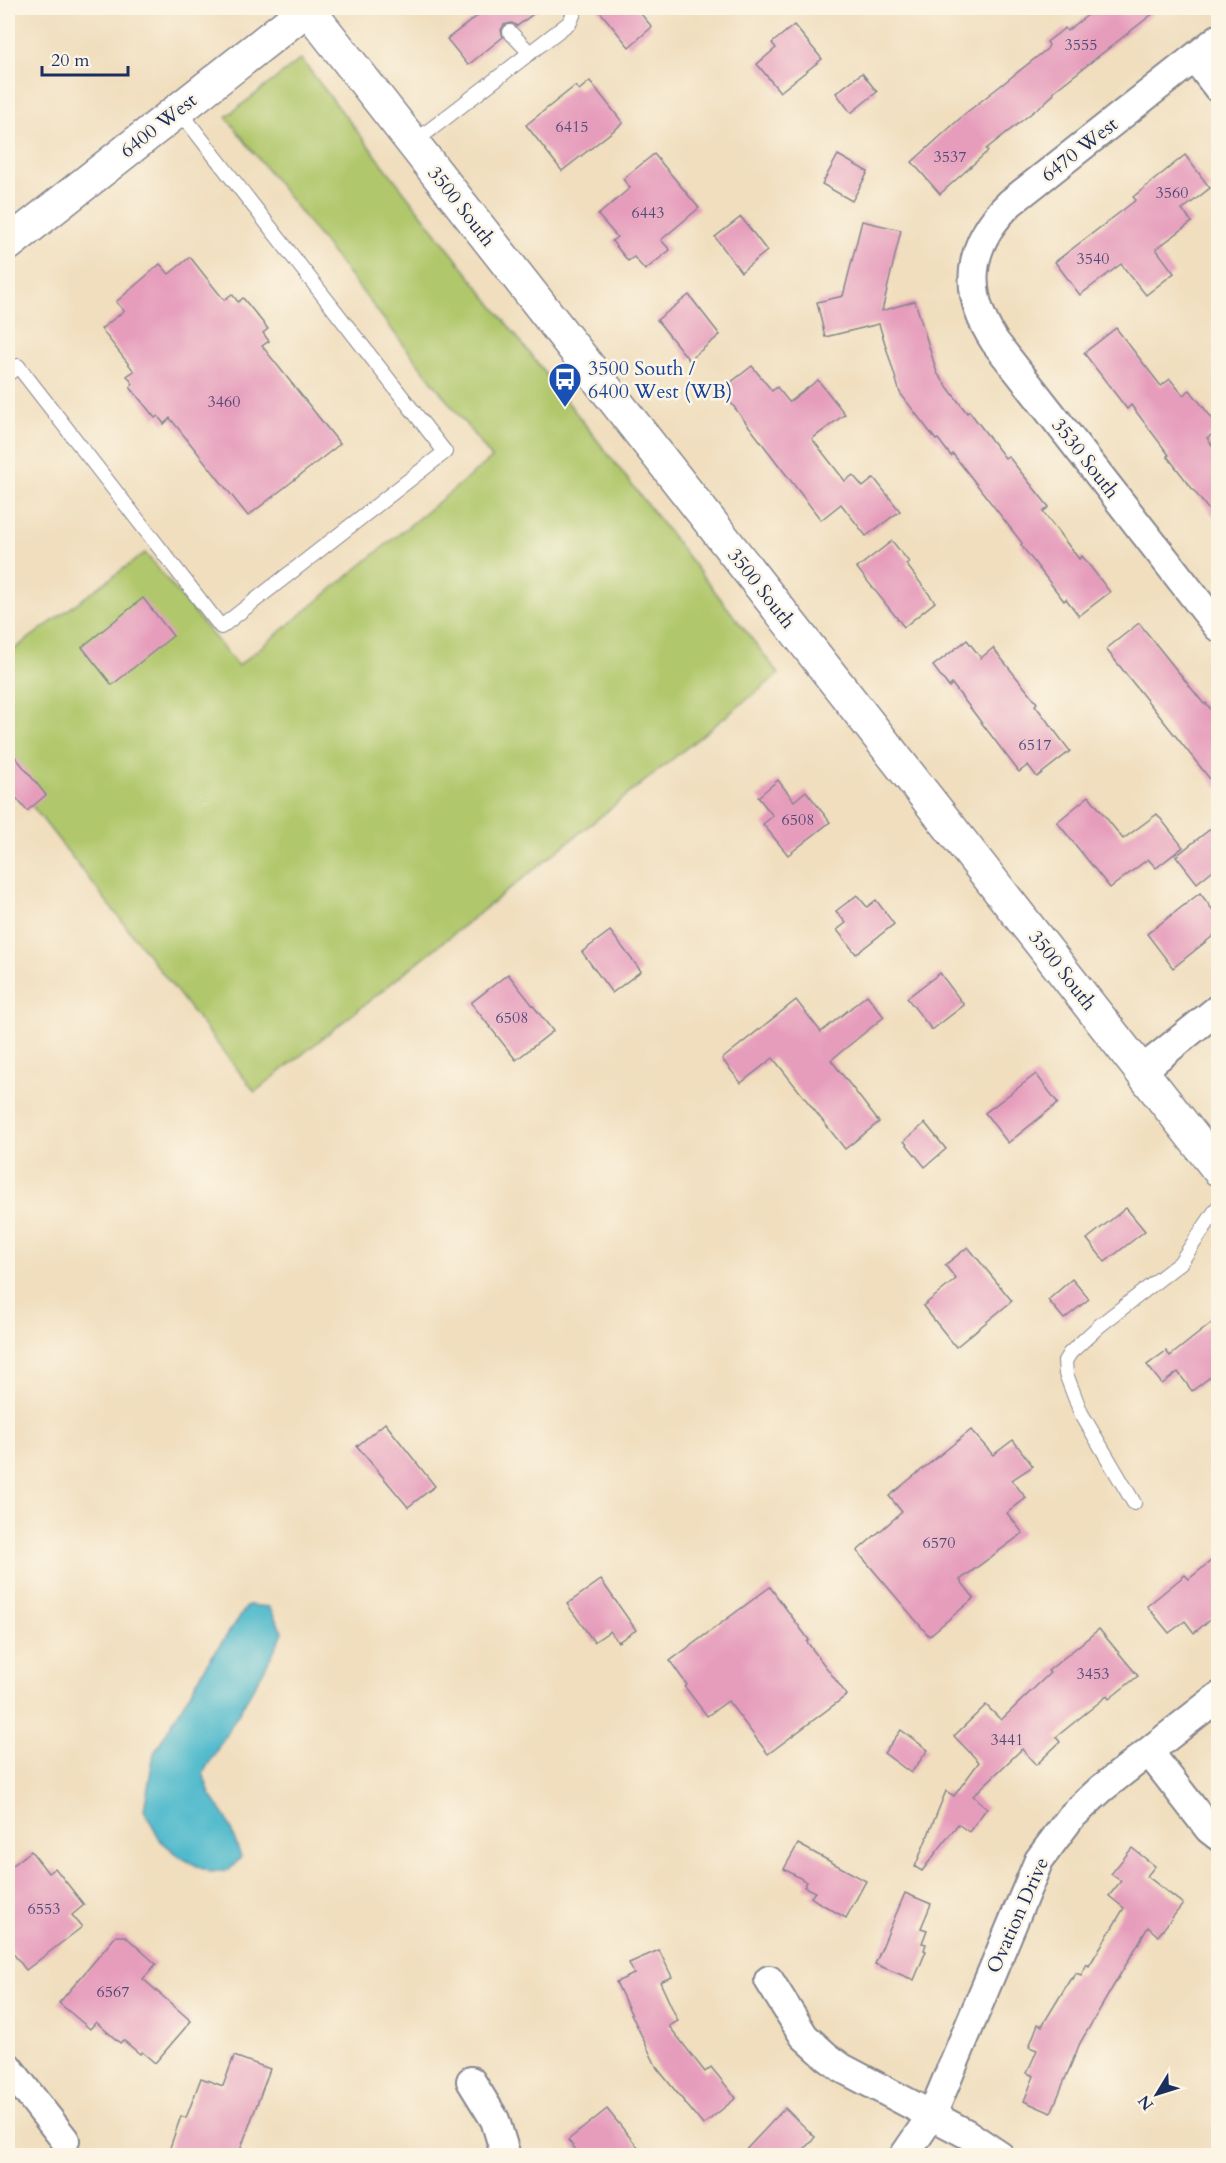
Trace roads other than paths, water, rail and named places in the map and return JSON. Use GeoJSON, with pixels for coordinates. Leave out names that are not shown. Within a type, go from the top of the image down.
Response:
{"type":"FeatureCollection","features":[{"type":"Feature","properties":{"kind":"main road","name":"6400 West"},"geometry":{"type":"LineString","coordinates":[[8,244],[307,8]]}},
{"type":"Feature","properties":{"kind":"main road","name":"3500 South"},"geometry":{"type":"LineString","coordinates":[[307,8],[1218,1168]]}},
{"type":"Feature","properties":{"kind":"street","name":"6470 West"},"geometry":{"type":"LineString","coordinates":[[973,281],[976,254],[988,227],[1010,203],[1218,39]]}},
{"type":"Feature","properties":{"kind":"street"},"geometry":{"type":"LineString","coordinates":[[1195,58],[1218,88]]}},
{"type":"Feature","properties":{"kind":"street","name":"3530 South"},"geometry":{"type":"LineString","coordinates":[[973,281],[979,314],[995,342],[1218,627]]}},
{"type":"Feature","properties":{"kind":"street"},"geometry":{"type":"LineString","coordinates":[[1142,1071],[1218,1009]]}},
{"type":"Feature","properties":{"kind":"street","name":"Ovation Drive"},"geometry":{"type":"LineString","coordinates":[[904,2156],[932,2115],[1039,1860],[1071,1817],[1101,1789],[1218,1697]]}},
{"type":"Feature","properties":{"kind":"street"},"geometry":{"type":"LineString","coordinates":[[1149,1752],[1209,1829],[1218,1836]]}},
{"type":"Feature","properties":{"kind":"street"},"geometry":{"type":"LineString","coordinates":[[769,1980],[804,2036],[826,2056],[842,2068],[967,2134],[1000,2156]]}},
{"type":"Feature","properties":{"kind":"street"},"geometry":{"type":"LineString","coordinates":[[8,2067],[65,2140]]}},
{"type":"Feature","properties":{"kind":"street"},"geometry":{"type":"LineString","coordinates":[[471,2081],[495,2120],[506,2156]]}},
{"type":"Feature","properties":{"kind":"lane"},"geometry":{"type":"LineString","coordinates":[[413,143],[570,22],[576,8]]}},
{"type":"Feature","properties":{"kind":"lane"},"geometry":{"type":"LineString","coordinates":[[510,32],[530,53]]}},
{"type":"Feature","properties":{"kind":"lane"},"geometry":{"type":"LineString","coordinates":[[8,374],[18,366],[221,627],[446,452],[178,109]]}},
{"type":"Feature","properties":{"kind":"lane"},"geometry":{"type":"LineString","coordinates":[[1134,1503],[1081,1413],[1066,1374],[1065,1361],[1070,1353],[1099,1326],[1180,1263],[1218,1207]]}},
{"type":"Feature","properties":{"kind":"water"},"geometry":{"type":"Polygon","coordinates":[[[248,1605],[269,1607],[283,1633],[264,1670],[203,1773],[210,1794],[227,1819],[241,1857],[229,1870],[209,1872],[182,1858],[161,1841],[144,1810],[154,1753],[211,1658],[248,1605]]]}},
{"type":"Feature","properties":{"kind":"place","name":"3500 South / 6400 West (WB)"},"geometry":{"type":"Point","coordinates":[565,408]}}]}
